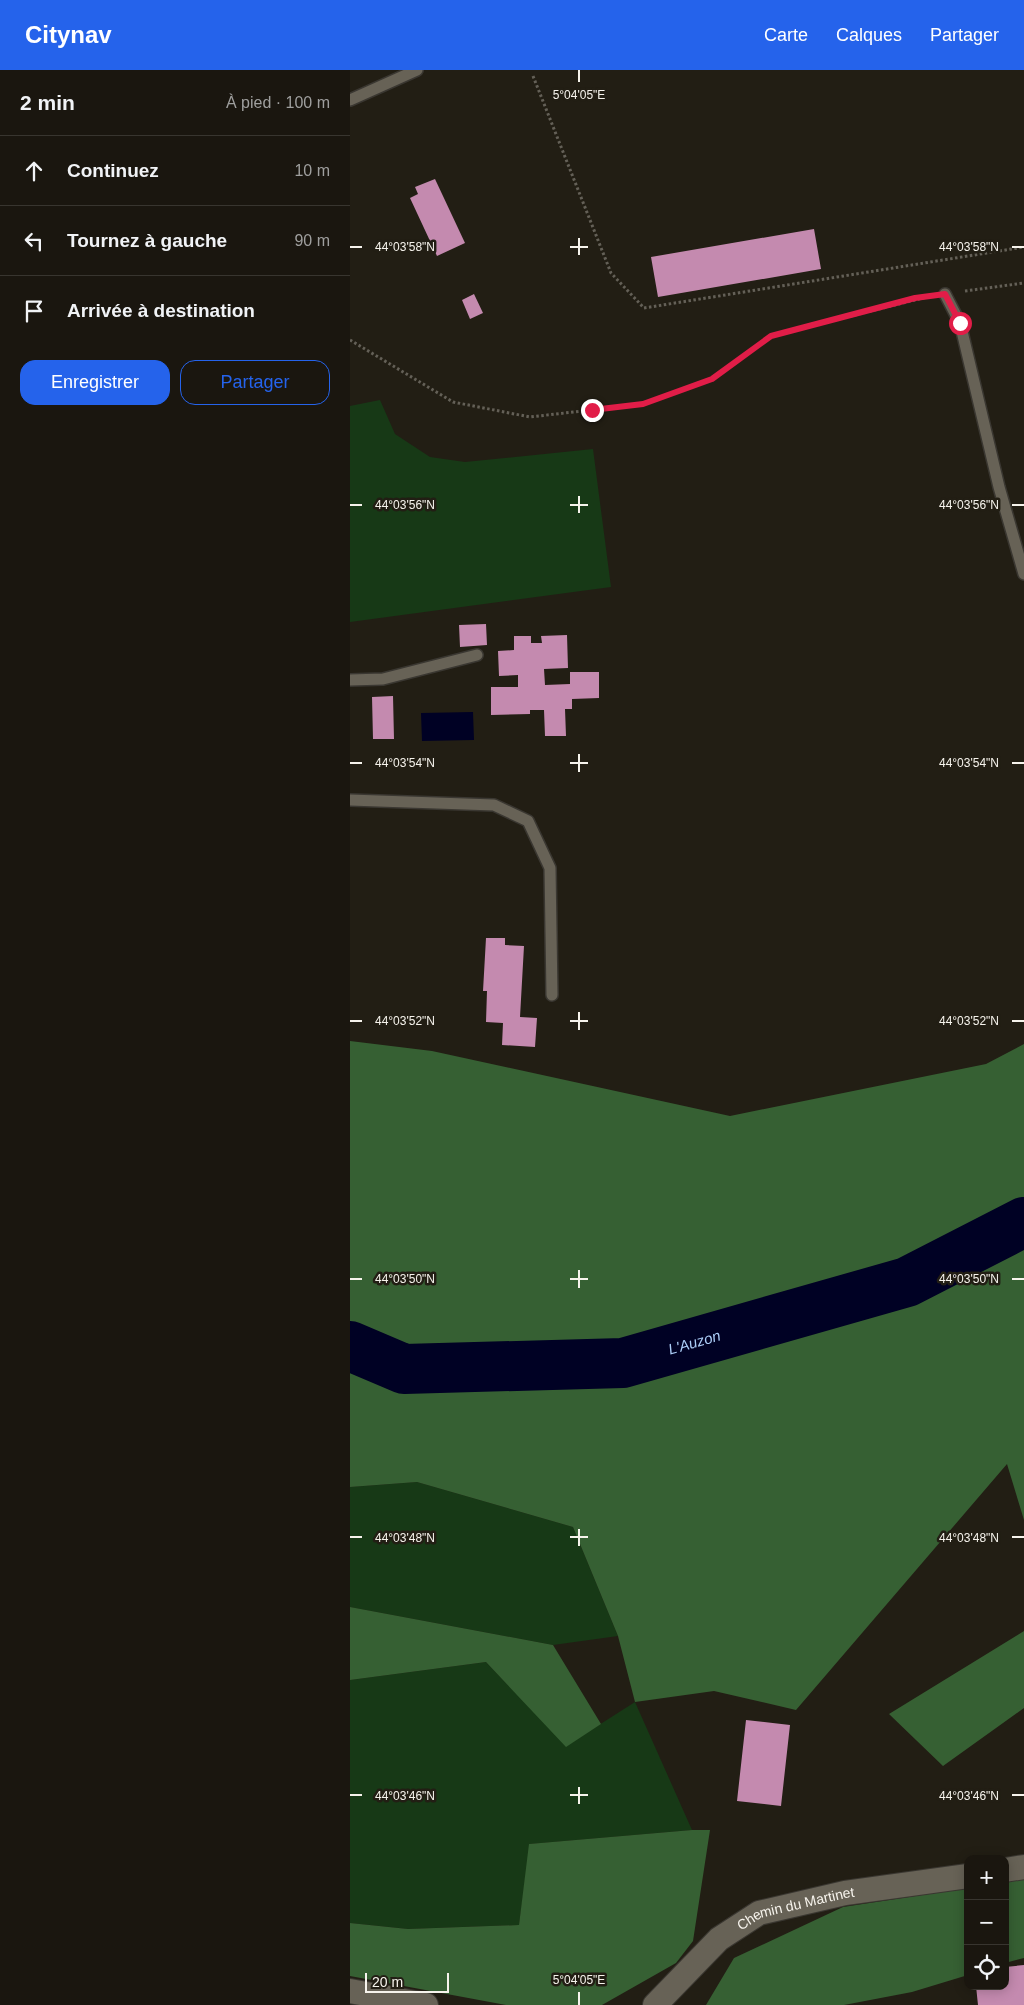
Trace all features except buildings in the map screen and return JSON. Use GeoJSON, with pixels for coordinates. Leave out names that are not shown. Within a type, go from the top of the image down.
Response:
{"type":"FeatureCollection","features":[{"type":"Feature","properties":{"kind":"street"},"geometry":{"type":"LineString","coordinates":[[1009,1869],[1024,1867]]}},
{"type":"Feature","properties":{"kind":"street","name":"Chemin du Martinet"},"geometry":{"type":"LineString","coordinates":[[655,2005],[719,1939],[759,1913],[845,1893],[964,1877]]}},
{"type":"Feature","properties":{"kind":"street"},"geometry":{"type":"LineString","coordinates":[[350,1991],[426,2005]]}},
{"type":"Feature","properties":{"kind":"lane"},"geometry":{"type":"LineString","coordinates":[[350,100],[417,70]]}},
{"type":"Feature","properties":{"kind":"lane"},"geometry":{"type":"LineString","coordinates":[[945,294],[960,323],[999,487],[1024,574]]}},
{"type":"Feature","properties":{"kind":"lane"},"geometry":{"type":"LineString","coordinates":[[350,680],[383,679],[477,655]]}},
{"type":"Feature","properties":{"kind":"lane"},"geometry":{"type":"LineString","coordinates":[[350,800],[494,805],[528,821],[550,868],[552,995]]}},
{"type":"Feature","properties":{"kind":"path"},"geometry":{"type":"LineString","coordinates":[[533,76],[611,273],[644,308],[1024,247]]}},
{"type":"Feature","properties":{"kind":"path"},"geometry":{"type":"LineString","coordinates":[[350,340],[453,402],[530,417],[643,404],[712,379],[771,336],[915,298],[1024,283]]}},
{"type":"Feature","properties":{"kind":"green space"},"geometry":{"type":"Polygon","coordinates":[[[380,400],[395,434],[430,457],[465,462],[593,449],[611,587],[350,622],[350,406],[380,400]]]}},
{"type":"Feature","properties":{"kind":"green space"},"geometry":{"type":"Polygon","coordinates":[[[350,1041],[432,1051],[730,1116],[986,1064],[1024,1044],[1024,1520],[1007,1464],[796,1710],[714,1691],[635,1702],[618,1636],[573,1527],[417,1482],[350,1487],[350,1041]]]}},
{"type":"Feature","properties":{"kind":"green space"},"geometry":{"type":"Polygon","coordinates":[[[417,1482],[573,1527],[618,1636],[553,1645],[350,1607],[350,1487],[417,1482]]]}},
{"type":"Feature","properties":{"kind":"green space"},"geometry":{"type":"Polygon","coordinates":[[[350,1607],[553,1645],[601,1724],[566,1747],[486,1662],[350,1680],[350,1607]]]}},
{"type":"Feature","properties":{"kind":"green space"},"geometry":{"type":"Polygon","coordinates":[[[1024,1631],[1024,1708],[943,1766],[889,1714],[1024,1631]]]}},
{"type":"Feature","properties":{"kind":"green space"},"geometry":{"type":"Polygon","coordinates":[[[486,1662],[566,1746],[635,1702],[692,1830],[530,1844],[519,1925],[408,1929],[350,1923],[350,1680],[486,1662]]]}},
{"type":"Feature","properties":{"kind":"green space"},"geometry":{"type":"Polygon","coordinates":[[[710,1830],[693,1941],[676,1963],[602,2005],[506,2005],[350,1976],[350,1923],[408,1929],[519,1925],[529,1844],[710,1830]]]}},
{"type":"Feature","properties":{"kind":"green space"},"geometry":{"type":"Polygon","coordinates":[[[1024,1879],[1024,1958],[1009,1962],[1009,1900],[1009,1881],[1024,1879]]]}},
{"type":"Feature","properties":{"kind":"green space"},"geometry":{"type":"Polygon","coordinates":[[[964,1889],[964,1976],[912,1992],[844,2005],[706,2005],[734,1958],[843,1907],[964,1889]]]}},
{"type":"Feature","properties":{"kind":"water"},"geometry":{"type":"Polygon","coordinates":[[[473,712],[474,740],[422,741],[421,713],[473,712]]]}},
{"type":"Feature","properties":{"kind":"waterway","name":"L'Auzon"},"geometry":{"type":"LineString","coordinates":[[350,1346],[404,1369],[623,1363],[907,1282],[1024,1222]]}},
{"type":"Feature","properties":{"kind":"route"},"geometry":{"type":"LineString","coordinates":[[592,410],[643,404],[712,379],[771,336],[915,298],[945,294],[960,323]]}}]}
